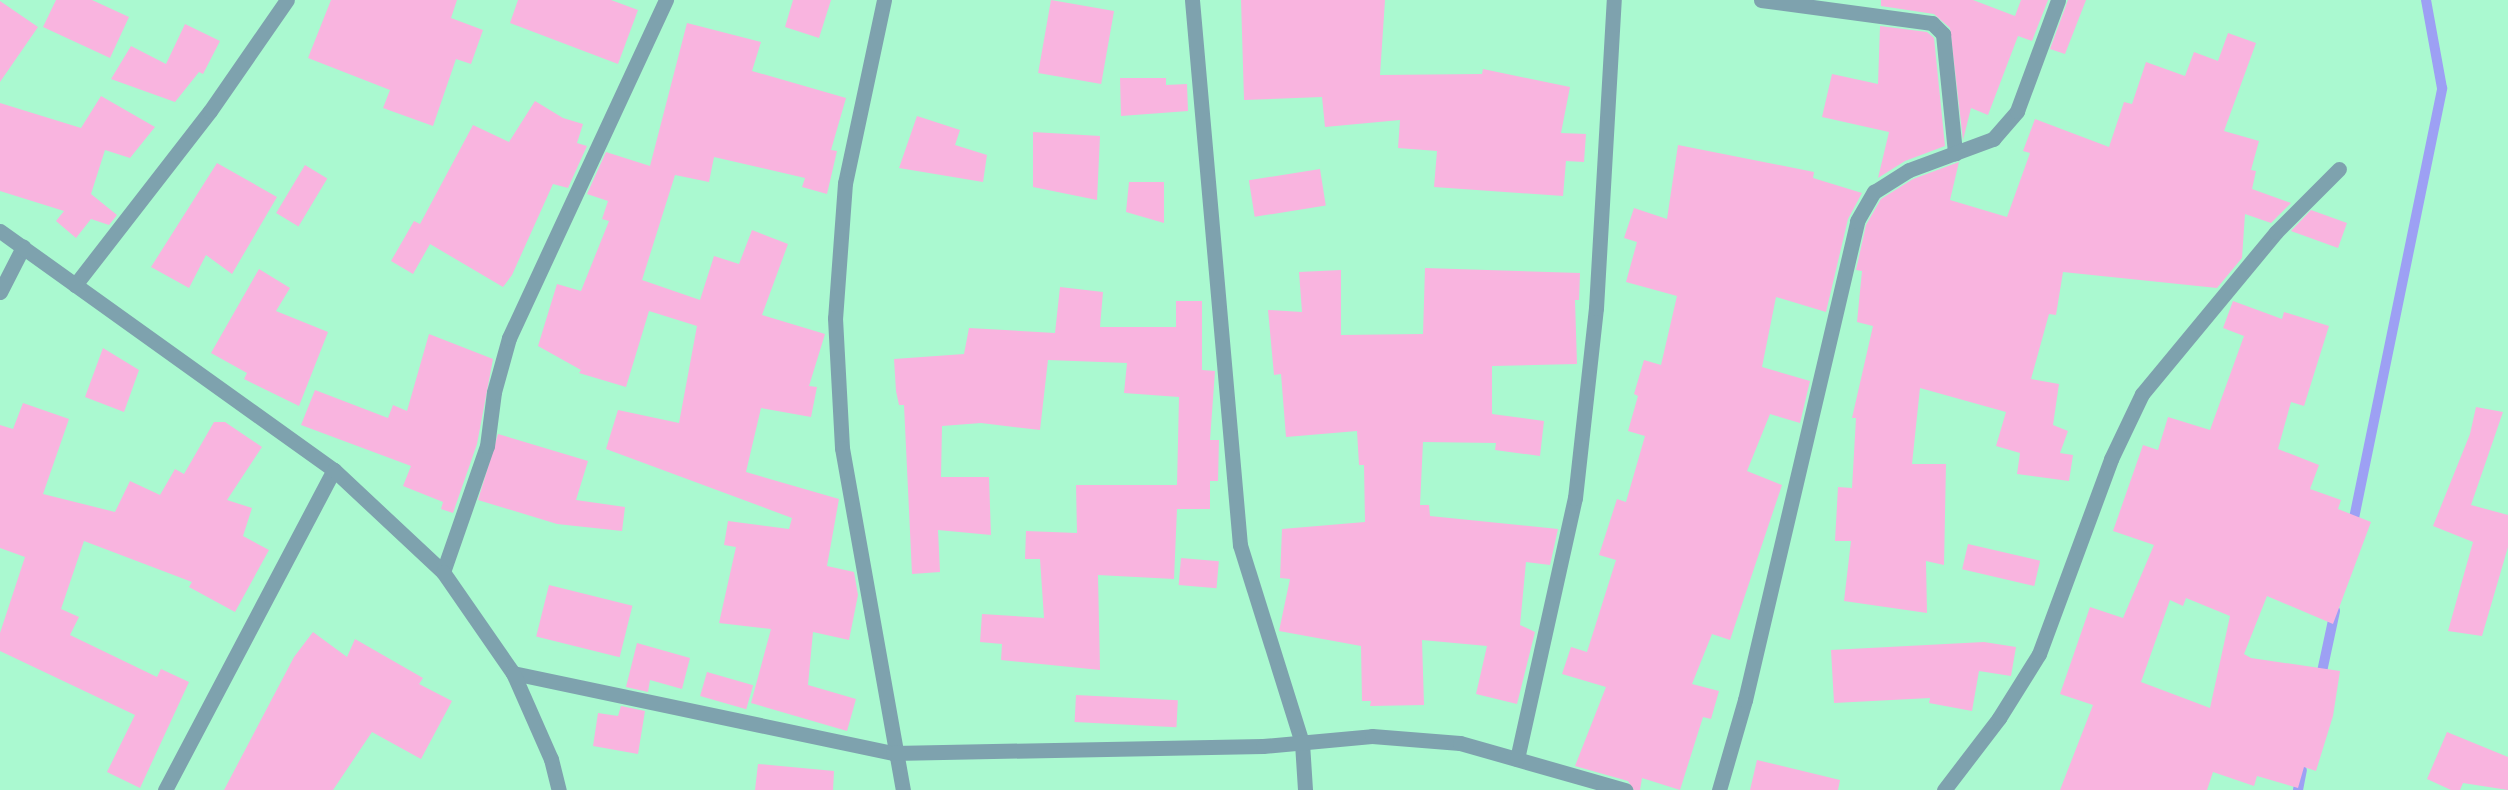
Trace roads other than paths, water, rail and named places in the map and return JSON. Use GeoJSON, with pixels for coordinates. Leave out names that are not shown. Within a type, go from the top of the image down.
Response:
{"type":"FeatureCollection","features":[{"type":"Feature","properties":{"kind":"street"},"geometry":{"type":"LineString","coordinates":[[75,285],[210,111],[287,0]]}},
{"type":"Feature","properties":{"kind":"street"},"geometry":{"type":"LineString","coordinates":[[443,572],[487,446],[494,392],[509,338],[666,0]]}},
{"type":"Feature","properties":{"kind":"street"},"geometry":{"type":"LineString","coordinates":[[884,0],[845,183],[835,318],[842,448],[893,753],[903,790]]}},
{"type":"Feature","properties":{"kind":"street"},"geometry":{"type":"LineString","coordinates":[[1192,0],[1240,544],[1302,743],[1305,790]]}},
{"type":"Feature","properties":{"kind":"street"},"geometry":{"type":"LineString","coordinates":[[1517,759],[1575,498],[1596,308],[1614,0]]}},
{"type":"Feature","properties":{"kind":"street"},"geometry":{"type":"LineString","coordinates":[[1761,0],[1932,23],[1942,34],[1955,153]]}},
{"type":"Feature","properties":{"kind":"street"},"geometry":{"type":"LineString","coordinates":[[1719,790],[1745,700],[1857,221],[1874,192],[1909,170],[1993,139],[2017,111],[2058,0]]}},
{"type":"Feature","properties":{"kind":"street"},"geometry":{"type":"LineString","coordinates":[[1944,790],[1999,718],[2039,654],[2111,459],[2142,394],[2276,232],[2339,169]]}},
{"type":"Feature","properties":{"kind":"street"},"geometry":{"type":"LineString","coordinates":[[0,231],[334,470],[443,572],[513,673],[551,759],[559,790]]}},
{"type":"Feature","properties":{"kind":"street"},"geometry":{"type":"LineString","coordinates":[[0,292],[23,247]]}},
{"type":"Feature","properties":{"kind":"street"},"geometry":{"type":"LineString","coordinates":[[165,790],[334,470]]}},
{"type":"Feature","properties":{"kind":"street"},"geometry":{"type":"LineString","coordinates":[[513,673],[893,753],[1302,743],[1372,736],[1460,743],[1625,790]]}},
{"type":"Feature","properties":{"kind":"waterway"},"geometry":{"type":"LineString","coordinates":[[2352,528],[2442,88],[2426,0]]}},
{"type":"Feature","properties":{"kind":"waterway"},"geometry":{"type":"LineString","coordinates":[[2320,681],[2335,611]]}},
{"type":"Feature","properties":{"kind":"waterway"},"geometry":{"type":"LineString","coordinates":[[2298,790],[2302,770]]}}]}
